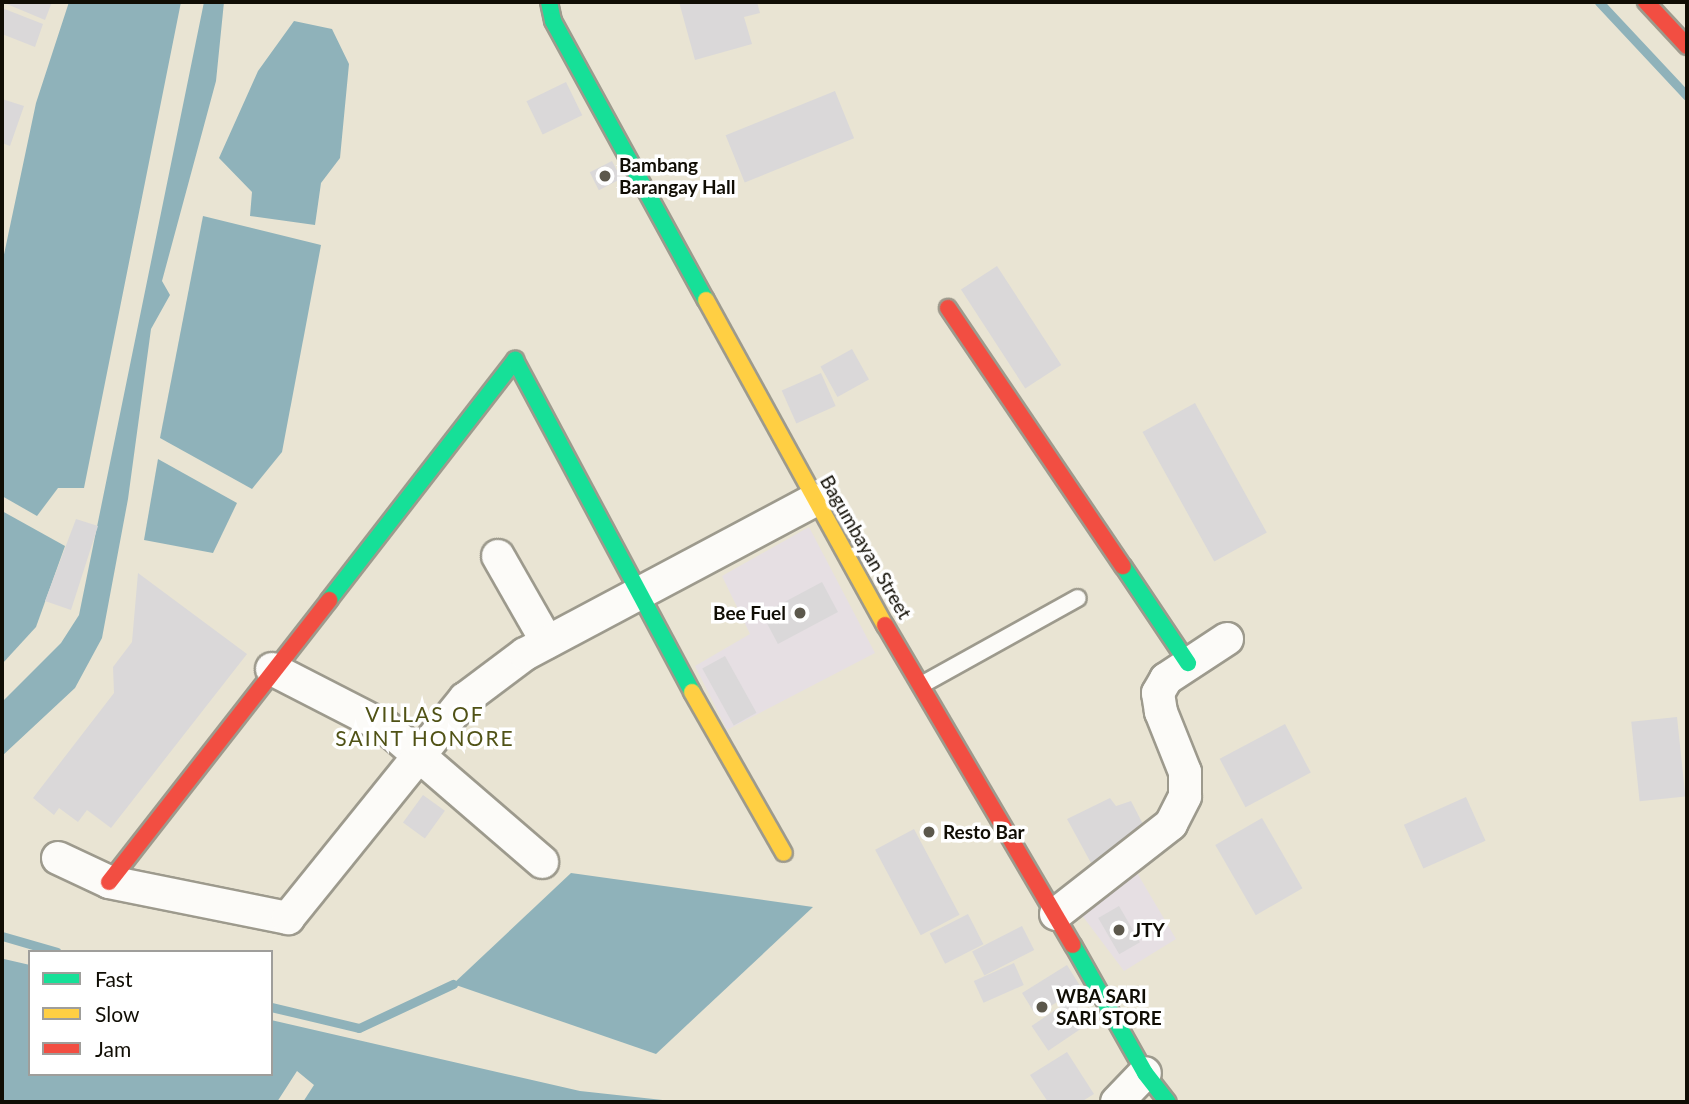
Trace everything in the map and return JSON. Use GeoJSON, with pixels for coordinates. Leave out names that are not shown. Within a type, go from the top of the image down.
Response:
{"type":"FeatureCollection","features":[{"type":"Feature","properties":{"kind":"street","name":"Bagumbayan Street"},"geometry":{"type":"LineString","coordinates":[[549,2],[553,21],[815,500],[979,791],[1056,914],[1145,1073],[1168,1102]]}},
{"type":"Feature","properties":{"kind":"street"},"geometry":{"type":"LineString","coordinates":[[1646,2],[1687,46]]}},
{"type":"Feature","properties":{"kind":"street"},"geometry":{"type":"LineString","coordinates":[[948,309],[1188,663]]}},
{"type":"Feature","properties":{"kind":"street"},"geometry":{"type":"LineString","coordinates":[[109,882],[272,669],[515,360],[636,595],[784,853]]}},
{"type":"Feature","properties":{"kind":"street"},"geometry":{"type":"LineString","coordinates":[[58,858],[109,882],[288,918],[415,755],[465,699],[547,642],[815,500]]}},
{"type":"Feature","properties":{"kind":"street"},"geometry":{"type":"LineString","coordinates":[[498,556],[547,642]]}},
{"type":"Feature","properties":{"kind":"street"},"geometry":{"type":"LineString","coordinates":[[1056,914],[1116,870],[1176,815],[1185,796],[1185,772],[1161,712],[1158,693],[1166,679],[1227,639]]}},
{"type":"Feature","properties":{"kind":"street"},"geometry":{"type":"LineString","coordinates":[[272,669],[387,728],[415,755],[542,862]]}},
{"type":"Feature","properties":{"kind":"street"},"geometry":{"type":"LineString","coordinates":[[1117,1102],[1145,1073]]}},
{"type":"Feature","properties":{"kind":"lane"},"geometry":{"type":"LineString","coordinates":[[921,685],[1078,598]]}},
{"type":"Feature","properties":{"kind":"shaded area"},"geometry":{"type":"Polygon","coordinates":[[[809,527],[875,653],[727,730],[695,666],[750,634],[722,576],[809,527]]]}},
{"type":"Feature","properties":{"kind":"shaded area"},"geometry":{"type":"Polygon","coordinates":[[[1133,866],[1176,939],[1124,971],[1081,914],[1133,866]]]}},
{"type":"Feature","properties":{"kind":"water"},"geometry":{"type":"Polygon","coordinates":[[[69,2],[181,2],[84,488],[58,488],[37,516],[2,496],[2,264],[36,103],[69,2]]]}},
{"type":"Feature","properties":{"kind":"water"},"geometry":{"type":"Polygon","coordinates":[[[204,2],[224,2],[216,81],[162,281],[170,295],[151,329],[128,499],[102,638],[75,688],[2,756],[2,702],[61,643],[79,615],[204,2]]]}},
{"type":"Feature","properties":{"kind":"water"},"geometry":{"type":"Polygon","coordinates":[[[294,21],[332,29],[349,64],[340,158],[321,183],[315,225],[250,216],[252,192],[219,158],[258,71],[294,21]]]}},
{"type":"Feature","properties":{"kind":"water"},"geometry":{"type":"Polygon","coordinates":[[[203,216],[321,245],[282,452],[252,489],[160,438],[203,216]]]}},
{"type":"Feature","properties":{"kind":"water"},"geometry":{"type":"Polygon","coordinates":[[[158,459],[237,503],[213,553],[144,540],[158,459]]]}},
{"type":"Feature","properties":{"kind":"water"},"geometry":{"type":"Polygon","coordinates":[[[2,511],[65,546],[36,627],[2,664],[2,511]]]}},
{"type":"Feature","properties":{"kind":"water"},"geometry":{"type":"Polygon","coordinates":[[[571,873],[813,907],[656,1054],[453,984],[571,873]]]}},
{"type":"Feature","properties":{"kind":"water"},"geometry":{"type":"Polygon","coordinates":[[[4,959],[28,965],[28,1076],[273,1076],[273,1020],[580,1091],[681,1102],[303,1102],[314,1085],[297,1071],[277,1102],[2,1102],[4,959]]]}},
{"type":"Feature","properties":{"kind":"building"},"geometry":{"type":"Polygon","coordinates":[[[2,2],[52,2],[45,20],[2,2]]]}},
{"type":"Feature","properties":{"kind":"building"},"geometry":{"type":"Polygon","coordinates":[[[679,2],[757,2],[760,13],[744,17],[752,44],[695,60],[679,2]]]}},
{"type":"Feature","properties":{"kind":"building"},"geometry":{"type":"Polygon","coordinates":[[[2,8],[43,24],[35,47],[2,34],[2,8]]]}},
{"type":"Feature","properties":{"kind":"building"},"geometry":{"type":"Polygon","coordinates":[[[566,82],[582,115],[543,135],[526,101],[566,82]]]}},
{"type":"Feature","properties":{"kind":"building"},"geometry":{"type":"Polygon","coordinates":[[[835,91],[854,138],[745,182],[726,135],[835,91]]]}},
{"type":"Feature","properties":{"kind":"building"},"geometry":{"type":"Polygon","coordinates":[[[2,99],[24,106],[10,146],[2,143],[2,99]]]}},
{"type":"Feature","properties":{"kind":"building","name":"Bambang Barangay Hall"},"geometry":{"type":"Polygon","coordinates":[[[612,161],[621,179],[599,190],[590,172],[612,161]]]}},
{"type":"Feature","properties":{"kind":"building"},"geometry":{"type":"Polygon","coordinates":[[[997,266],[1061,365],[1025,388],[961,289],[997,266]]]}},
{"type":"Feature","properties":{"kind":"building"},"geometry":{"type":"Polygon","coordinates":[[[852,349],[869,380],[837,397],[821,366],[852,349]]]}},
{"type":"Feature","properties":{"kind":"building"},"geometry":{"type":"Polygon","coordinates":[[[821,373],[836,406],[796,423],[782,390],[821,373]]]}},
{"type":"Feature","properties":{"kind":"building"},"geometry":{"type":"Polygon","coordinates":[[[1195,403],[1267,532],[1214,562],[1143,432],[1195,403]]]}},
{"type":"Feature","properties":{"kind":"building"},"geometry":{"type":"Polygon","coordinates":[[[76,519],[98,526],[71,610],[45,601],[76,519]]]}},
{"type":"Feature","properties":{"kind":"building"},"geometry":{"type":"Polygon","coordinates":[[[138,573],[247,654],[111,828],[87,810],[78,822],[59,808],[54,815],[33,798],[114,693],[113,667],[132,642],[138,573]]]}},
{"type":"Feature","properties":{"kind":"building","name":"Bee Fuel"},"geometry":{"type":"Polygon","coordinates":[[[822,582],[838,612],[778,644],[762,614],[822,582]]]}},
{"type":"Feature","properties":{"kind":"building"},"geometry":{"type":"Polygon","coordinates":[[[725,656],[757,713],[734,725],[702,669],[725,656]]]}},
{"type":"Feature","properties":{"kind":"building"},"geometry":{"type":"Polygon","coordinates":[[[1677,717],[1685,797],[1640,801],[1631,722],[1677,717]]]}},
{"type":"Feature","properties":{"kind":"building"},"geometry":{"type":"Polygon","coordinates":[[[1285,724],[1311,773],[1245,807],[1220,759],[1285,724]]]}},
{"type":"Feature","properties":{"kind":"building"},"geometry":{"type":"Polygon","coordinates":[[[423,795],[445,811],[425,838],[403,823],[423,795]]]}},
{"type":"Feature","properties":{"kind":"building"},"geometry":{"type":"Polygon","coordinates":[[[1466,797],[1486,841],[1423,869],[1404,825],[1466,797]]]}},
{"type":"Feature","properties":{"kind":"building"},"geometry":{"type":"Polygon","coordinates":[[[1110,798],[1116,806],[1131,801],[1146,830],[1091,863],[1067,819],[1110,798]]]}},
{"type":"Feature","properties":{"kind":"building"},"geometry":{"type":"Polygon","coordinates":[[[1262,818],[1302,888],[1256,915],[1215,845],[1262,818]]]}},
{"type":"Feature","properties":{"kind":"building"},"geometry":{"type":"Polygon","coordinates":[[[914,829],[960,915],[921,935],[875,850],[914,829]]]}},
{"type":"Feature","properties":{"kind":"building","name":"JTY"},"geometry":{"type":"Polygon","coordinates":[[[1119,906],[1140,942],[1119,954],[1098,918],[1119,906]]]}},
{"type":"Feature","properties":{"kind":"building"},"geometry":{"type":"Polygon","coordinates":[[[968,914],[983,944],[945,964],[930,934],[968,914]]]}},
{"type":"Feature","properties":{"kind":"building"},"geometry":{"type":"Polygon","coordinates":[[[1022,926],[1034,950],[984,975],[972,951],[1022,926]]]}},
{"type":"Feature","properties":{"kind":"building"},"geometry":{"type":"Polygon","coordinates":[[[1014,963],[1024,985],[984,1003],[974,981],[1014,963]]]}},
{"type":"Feature","properties":{"kind":"building"},"geometry":{"type":"Polygon","coordinates":[[[1067,965],[1081,987],[1036,1015],[1022,993],[1067,965]]]}},
{"type":"Feature","properties":{"kind":"building"},"geometry":{"type":"Polygon","coordinates":[[[1073,998],[1090,1023],[1048,1051],[1032,1026],[1073,998]]]}},
{"type":"Feature","properties":{"kind":"building"},"geometry":{"type":"Polygon","coordinates":[[[1067,1052],[1094,1094],[1081,1102],[1048,1102],[1030,1075],[1067,1052]]]}},
{"type":"Feature","properties":{"kind":"waterway"},"geometry":{"type":"LineString","coordinates":[[1599,2],[1687,96]]}},
{"type":"Feature","properties":{"kind":"waterway"},"geometry":{"type":"LineString","coordinates":[[2,936],[50,950]]}},
{"type":"Feature","properties":{"kind":"waterway"},"geometry":{"type":"LineString","coordinates":[[273,1007],[359,1028],[453,984]]}},
{"type":"Feature","properties":{"kind":"traffic: fast"},"geometry":{"type":"LineString","coordinates":[[549,2],[553,21],[706,300]]}},
{"type":"Feature","properties":{"kind":"traffic: fast"},"geometry":{"type":"LineString","coordinates":[[329,600],[515,360],[692,692]]}},
{"type":"Feature","properties":{"kind":"traffic: fast"},"geometry":{"type":"LineString","coordinates":[[1123,566],[1188,663]]}},
{"type":"Feature","properties":{"kind":"traffic: fast"},"geometry":{"type":"LineString","coordinates":[[1073,945],[1145,1073],[1168,1102]]}},
{"type":"Feature","properties":{"kind":"traffic: slow"},"geometry":{"type":"LineString","coordinates":[[706,300],[885,625]]}},
{"type":"Feature","properties":{"kind":"traffic: slow"},"geometry":{"type":"LineString","coordinates":[[692,692],[784,853]]}},
{"type":"Feature","properties":{"kind":"traffic: jam"},"geometry":{"type":"LineString","coordinates":[[1646,2],[1687,46]]}},
{"type":"Feature","properties":{"kind":"traffic: jam"},"geometry":{"type":"LineString","coordinates":[[948,308],[1123,566]]}},
{"type":"Feature","properties":{"kind":"traffic: jam"},"geometry":{"type":"LineString","coordinates":[[109,882],[329,600]]}},
{"type":"Feature","properties":{"kind":"traffic: jam"},"geometry":{"type":"LineString","coordinates":[[885,625],[1073,945]]}},
{"type":"Feature","properties":{"kind":"place","name":"Bambang Barangay Hall"},"geometry":{"type":"Point","coordinates":[605,176]}},
{"type":"Feature","properties":{"kind":"place","name":"Bee Fuel"},"geometry":{"type":"Point","coordinates":[800,613]}},
{"type":"Feature","properties":{"kind":"place","name":"Resto Bar"},"geometry":{"type":"Point","coordinates":[929,832]}},
{"type":"Feature","properties":{"kind":"place","name":"JTY"},"geometry":{"type":"Point","coordinates":[1119,930]}},
{"type":"Feature","properties":{"kind":"place","name":"WBA SARI SARI STORE"},"geometry":{"type":"Point","coordinates":[1042,1007]}},
{"type":"Feature","properties":{"kind":"district","name":"VILLAS OF SAINT HONORE"},"geometry":{"type":"Point","coordinates":[425,726]}}]}
